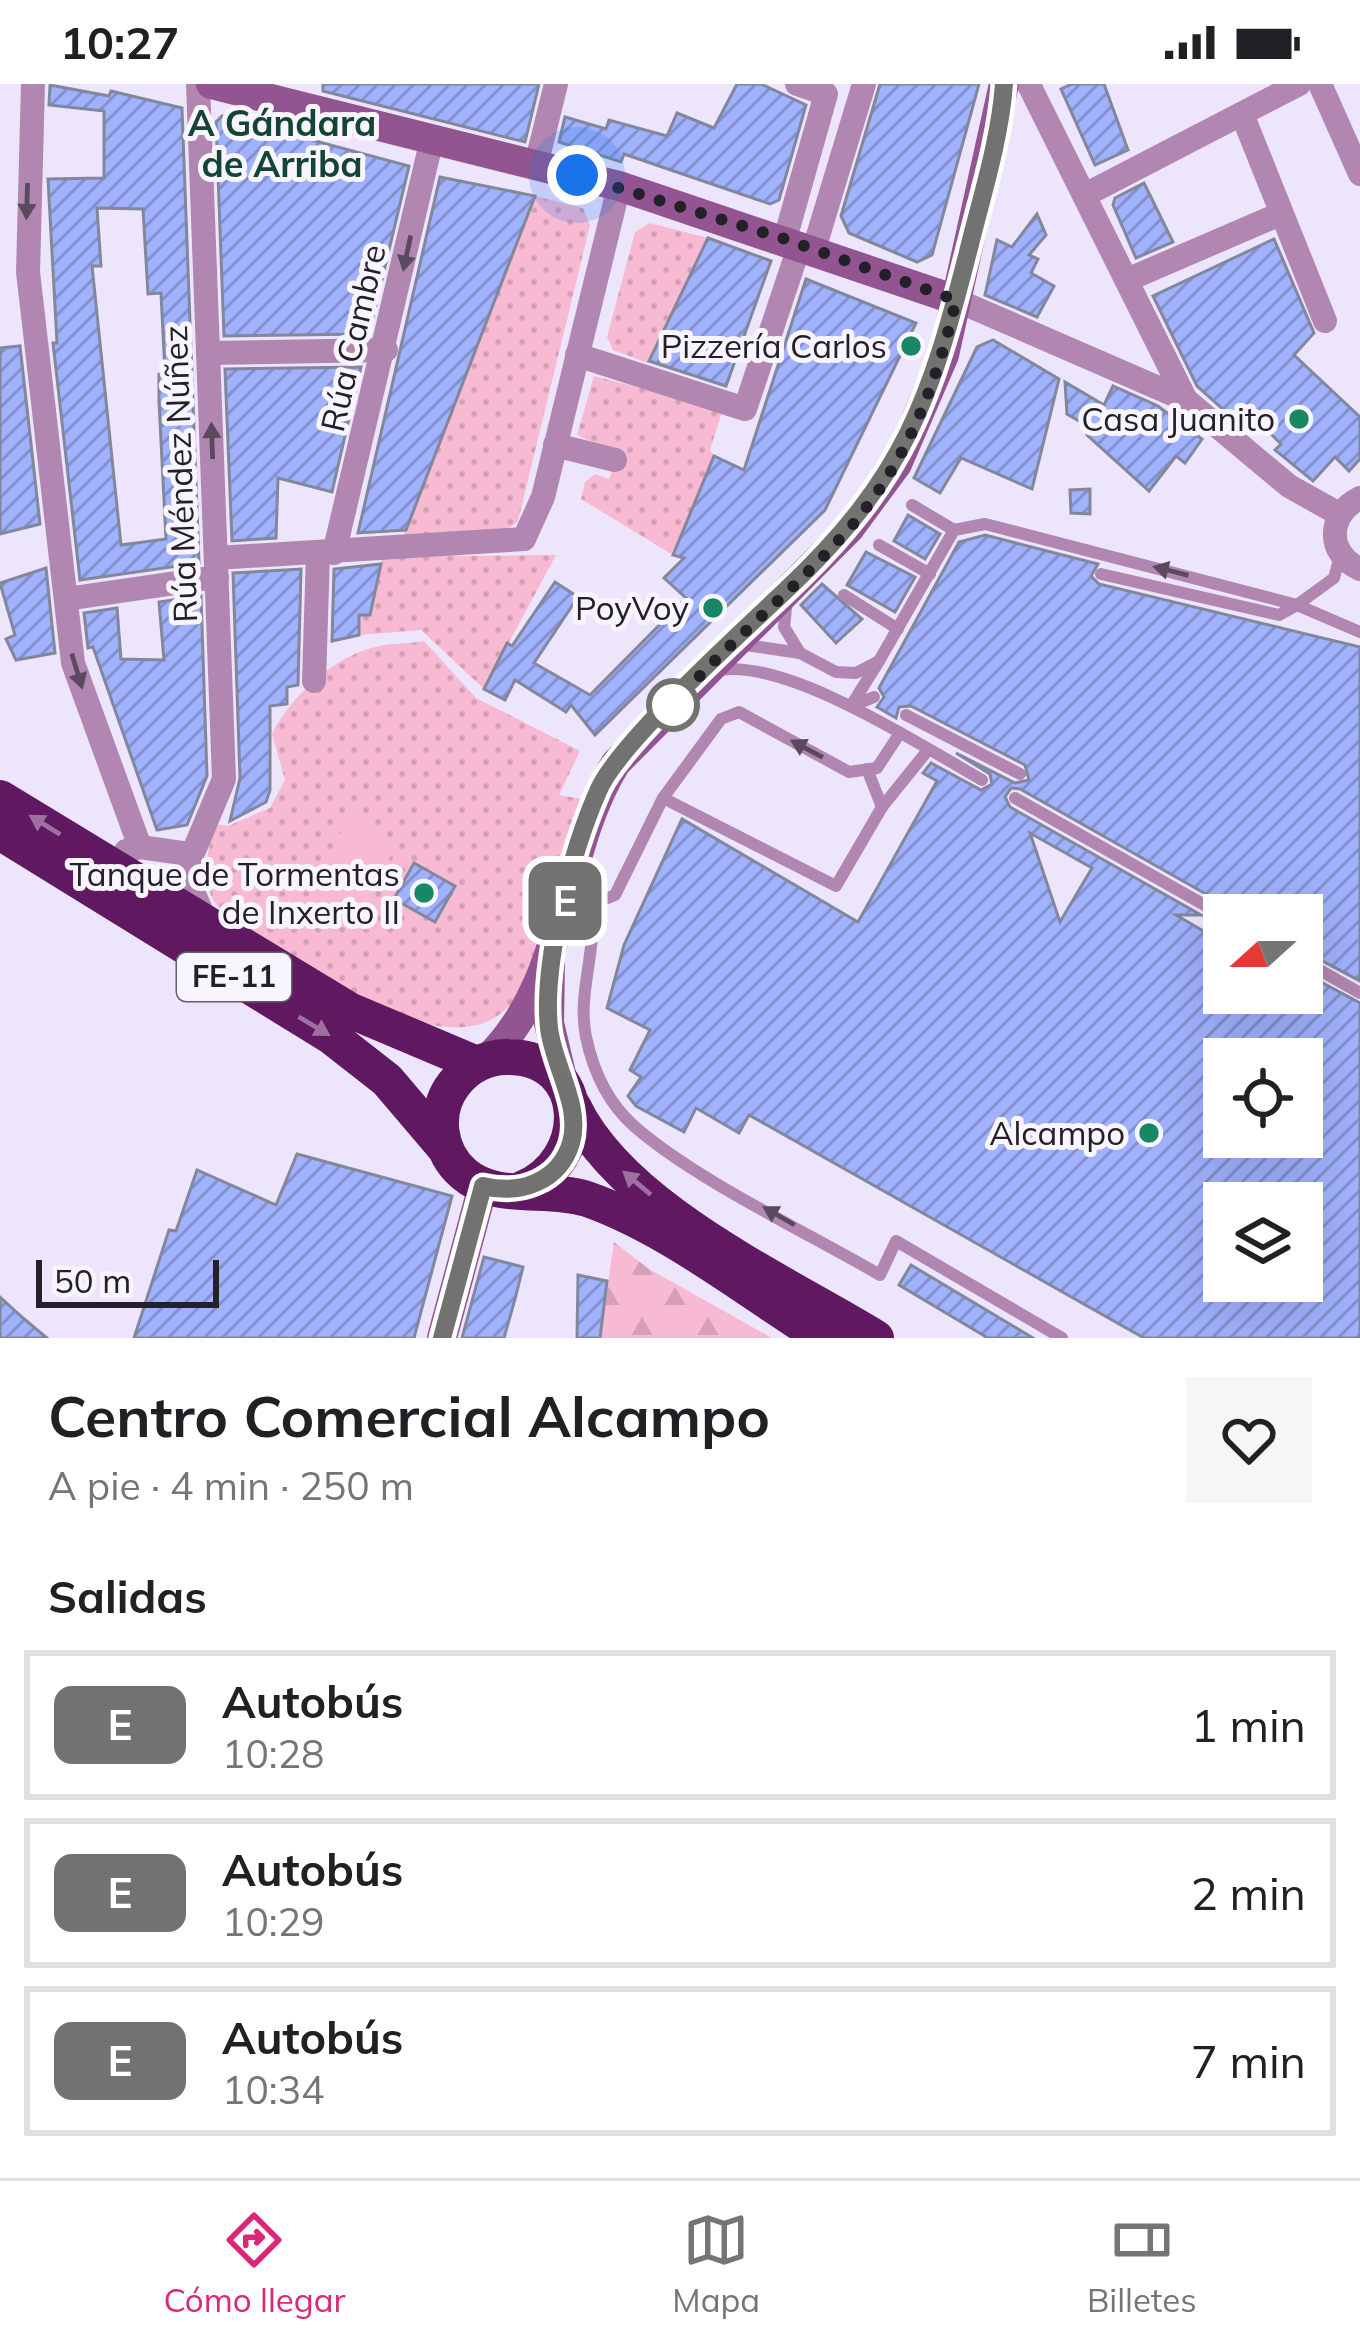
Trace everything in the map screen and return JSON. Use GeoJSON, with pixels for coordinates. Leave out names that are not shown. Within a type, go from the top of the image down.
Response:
{"type":"FeatureCollection","features":[{"type":"Feature","properties":{"kind":"highway","name":"FE-11"},"geometry":{"type":"LineString","coordinates":[[0,798],[349,1010],[482,1062],[532,1061],[567,1095],[585,1132],[671,1212],[875,1338]]}},
{"type":"Feature","properties":{"kind":"highway","name":"FE-11"},"geometry":{"type":"LineString","coordinates":[[0,832],[332,1037],[387,1080],[460,1172],[483,1186]]}},
{"type":"Feature","properties":{"kind":"highway"},"geometry":{"type":"LineString","coordinates":[[445,1149],[440,1130],[448,1091],[482,1062]]}},
{"type":"Feature","properties":{"kind":"highway"},"geometry":{"type":"LineString","coordinates":[[522,1189],[543,1180],[560,1164],[574,1121],[567,1095]]}},
{"type":"Feature","properties":{"kind":"highway"},"geometry":{"type":"LineString","coordinates":[[483,1186],[586,1199],[823,1338]]}},
{"type":"Feature","properties":{"kind":"street"},"geometry":{"type":"LineString","coordinates":[[33,84],[28,272],[73,663],[140,847]]}},
{"type":"Feature","properties":{"kind":"street","name":"Rúa Méndez Núñez"},"geometry":{"type":"LineString","coordinates":[[189,854],[224,778],[199,84]]}},
{"type":"Feature","properties":{"kind":"street"},"geometry":{"type":"LineString","coordinates":[[212,84],[247,89],[619,186],[956,300],[1186,400],[1289,486],[1339,514]]}},
{"type":"Feature","properties":{"kind":"street"},"geometry":{"type":"LineString","coordinates":[[536,165],[556,84]]}},
{"type":"Feature","properties":{"kind":"street"},"geometry":{"type":"LineString","coordinates":[[797,84],[826,94],[800,244]]}},
{"type":"Feature","properties":{"kind":"street"},"geometry":{"type":"LineString","coordinates":[[578,355],[745,409],[800,244],[864,84]]}},
{"type":"Feature","properties":{"kind":"street"},"geometry":{"type":"LineString","coordinates":[[1085,195],[1298,84]]}},
{"type":"Feature","properties":{"kind":"street"},"geometry":{"type":"LineString","coordinates":[[1320,84],[1360,174]]}},
{"type":"Feature","properties":{"kind":"street"},"geometry":{"type":"LineString","coordinates":[[482,1062],[504,1042],[578,906],[600,788],[616,763],[849,529],[897,464],[928,400],[1003,97],[1029,85],[1186,400]]}},
{"type":"Feature","properties":{"kind":"street"},"geometry":{"type":"LineString","coordinates":[[1242,114],[1325,321]]}},
{"type":"Feature","properties":{"kind":"street","name":"Rúa Cambre"},"geometry":{"type":"LineString","coordinates":[[314,681],[326,553],[386,350],[432,139]]}},
{"type":"Feature","properties":{"kind":"street"},"geometry":{"type":"LineString","coordinates":[[65,599],[216,568],[326,553],[524,539],[543,497],[619,186]]}},
{"type":"Feature","properties":{"kind":"street"},"geometry":{"type":"LineString","coordinates":[[1127,280],[1280,214]]}},
{"type":"Feature","properties":{"kind":"street"},"geometry":{"type":"LineString","coordinates":[[1120,374],[1148,360],[1155,337]]}},
{"type":"Feature","properties":{"kind":"street"},"geometry":{"type":"LineString","coordinates":[[208,353],[386,350]]}},
{"type":"Feature","properties":{"kind":"street"},"geometry":{"type":"LineString","coordinates":[[555,445],[615,460]]}},
{"type":"Feature","properties":{"kind":"street"},"geometry":{"type":"LineString","coordinates":[[1350,562],[1334,535],[1339,514],[1360,498]]}},
{"type":"Feature","properties":{"kind":"street"},"geometry":{"type":"LineString","coordinates":[[98,857],[140,847],[189,854],[185,872],[190,895],[209,928]]}},
{"type":"Feature","properties":{"kind":"street"},"geometry":{"type":"LineString","coordinates":[[550,956],[549,1023],[567,1095]]}},
{"type":"Feature","properties":{"kind":"street"},"geometry":{"type":"LineString","coordinates":[[442,1338],[483,1186]]}},
{"type":"Feature","properties":{"kind":"lane"},"geometry":{"type":"LineString","coordinates":[[912,505],[954,530],[986,524],[1297,605],[1360,632]]}},
{"type":"Feature","properties":{"kind":"lane"},"geometry":{"type":"LineString","coordinates":[[851,706],[954,530]]}},
{"type":"Feature","properties":{"kind":"lane"},"geometry":{"type":"LineString","coordinates":[[879,545],[930,574]]}},
{"type":"Feature","properties":{"kind":"lane"},"geometry":{"type":"LineString","coordinates":[[1101,574],[1279,615],[1350,562]]}},
{"type":"Feature","properties":{"kind":"lane"},"geometry":{"type":"LineString","coordinates":[[794,583],[784,606],[784,627],[800,653]]}},
{"type":"Feature","properties":{"kind":"lane"},"geometry":{"type":"LineString","coordinates":[[844,595],[898,628]]}},
{"type":"Feature","properties":{"kind":"lane"},"geometry":{"type":"LineString","coordinates":[[729,645],[800,653],[836,672],[856,673],[879,661]]}},
{"type":"Feature","properties":{"kind":"lane"},"geometry":{"type":"LineString","coordinates":[[702,675],[730,668],[794,682],[851,706],[982,780]]}},
{"type":"Feature","properties":{"kind":"lane"},"geometry":{"type":"LineString","coordinates":[[851,706],[874,698]]}},
{"type":"Feature","properties":{"kind":"lane"},"geometry":{"type":"LineString","coordinates":[[900,734],[877,768],[849,772],[739,712],[721,719],[663,798],[615,895],[578,906],[595,941],[581,989],[586,1036],[599,1081],[632,1125],[880,1275],[896,1241],[1062,1338]]}},
{"type":"Feature","properties":{"kind":"lane"},"geometry":{"type":"LineString","coordinates":[[906,715],[1020,774]]}},
{"type":"Feature","properties":{"kind":"lane"},"geometry":{"type":"LineString","coordinates":[[663,798],[836,886],[882,807],[928,749]]}},
{"type":"Feature","properties":{"kind":"lane"},"geometry":{"type":"LineString","coordinates":[[867,769],[882,807]]}},
{"type":"Feature","properties":{"kind":"lane"},"geometry":{"type":"LineString","coordinates":[[1015,798],[1203,904]]}},
{"type":"Feature","properties":{"kind":"lane"},"geometry":{"type":"LineString","coordinates":[[1323,972],[1360,993]]}},
{"type":"Feature","properties":{"kind":"green space"},"geometry":{"type":"Polygon","coordinates":[[[535,196],[583,208],[590,225],[518,521],[505,531],[403,537],[535,196]]]}},
{"type":"Feature","properties":{"kind":"green space"},"geometry":{"type":"Polygon","coordinates":[[[650,223],[708,238],[685,286],[698,323],[671,315],[648,363],[613,350],[607,337],[635,232],[650,223]]]}},
{"type":"Feature","properties":{"kind":"green space"},"geometry":{"type":"Polygon","coordinates":[[[594,376],[723,409],[710,450],[714,456],[673,555],[581,499],[585,482],[595,474],[609,479],[618,455],[577,435],[594,376]]]}},
{"type":"Feature","properties":{"kind":"green space"},"geometry":{"type":"Polygon","coordinates":[[[556,555],[484,689],[421,630],[359,635],[359,615],[372,614],[371,603],[360,595],[375,596],[382,557],[556,555]]]}},
{"type":"Feature","properties":{"kind":"green space"},"geometry":{"type":"Polygon","coordinates":[[[424,641],[476,698],[580,751],[559,795],[582,799],[523,985],[514,1000],[486,1022],[452,1027],[413,1020],[372,1004],[292,958],[219,908],[206,875],[214,824],[228,826],[270,808],[285,780],[272,734],[302,692],[359,652],[424,641]]]}},
{"type":"Feature","properties":{"kind":"green space"},"geometry":{"type":"Polygon","coordinates":[[[351,816],[398,844],[357,913],[310,885],[351,816]]]}},
{"type":"Feature","properties":{"kind":"green space"},"geometry":{"type":"Polygon","coordinates":[[[614,1242],[649,1269],[772,1338],[600,1338],[614,1242]]]}},
{"type":"Feature","properties":{"kind":"building"},"geometry":{"type":"Polygon","coordinates":[[[323,84],[539,84],[525,142],[323,91],[323,84]]]}},
{"type":"Feature","properties":{"kind":"building"},"geometry":{"type":"Polygon","coordinates":[[[737,84],[761,84],[806,105],[779,200],[770,204],[624,154],[621,162],[559,142],[565,117],[606,129],[609,120],[667,136],[677,113],[714,128],[737,84]]]}},
{"type":"Feature","properties":{"kind":"building"},"geometry":{"type":"Polygon","coordinates":[[[880,84],[979,84],[932,255],[917,262],[849,233],[841,216],[880,84]]]}},
{"type":"Feature","properties":{"kind":"building"},"geometry":{"type":"Polygon","coordinates":[[[1072,84],[1104,84],[1128,150],[1095,165],[1061,89],[1072,84]]]}},
{"type":"Feature","properties":{"kind":"building"},"geometry":{"type":"Polygon","coordinates":[[[50,85],[109,96],[111,91],[182,108],[199,563],[80,580],[53,343],[57,343],[48,179],[104,178],[104,111],[49,105],[50,85]],[[97,208],[101,266],[92,266],[121,545],[166,539],[159,402],[159,374],[165,373],[161,293],[148,294],[143,209],[97,208]]]}},
{"type":"Feature","properties":{"kind":"building"},"geometry":{"type":"Polygon","coordinates":[[[222,116],[409,166],[369,334],[224,336],[216,122],[222,116]]]}},
{"type":"Feature","properties":{"kind":"building"},"geometry":{"type":"Polygon","coordinates":[[[440,177],[535,196],[406,530],[358,533],[440,177]]]}},
{"type":"Feature","properties":{"kind":"building"},"geometry":{"type":"Polygon","coordinates":[[[1144,183],[1173,242],[1136,258],[1113,205],[1115,198],[1144,183]]]}},
{"type":"Feature","properties":{"kind":"building"},"geometry":{"type":"Polygon","coordinates":[[[1037,214],[1046,235],[1029,255],[1038,259],[1031,273],[1054,286],[1037,317],[985,295],[997,240],[1012,247],[1037,214]]]}},
{"type":"Feature","properties":{"kind":"building"},"geometry":{"type":"Polygon","coordinates":[[[708,238],[771,261],[726,386],[649,361],[708,238]]]}},
{"type":"Feature","properties":{"kind":"building"},"geometry":{"type":"Polygon","coordinates":[[[1274,239],[1314,333],[1294,355],[1360,417],[1360,459],[1349,471],[1335,457],[1313,481],[1275,450],[1281,444],[1244,407],[1234,419],[1197,386],[1153,296],[1274,239]]]}},
{"type":"Feature","properties":{"kind":"building"},"geometry":{"type":"Polygon","coordinates":[[[806,279],[916,323],[825,510],[595,735],[571,705],[566,712],[515,680],[505,700],[484,689],[507,643],[512,646],[555,582],[578,597],[534,663],[590,695],[686,598],[664,578],[684,558],[673,555],[714,456],[744,470],[806,279]]]}},
{"type":"Feature","properties":{"kind":"building"},"geometry":{"type":"Polygon","coordinates":[[[993,340],[1059,379],[1032,489],[961,458],[940,493],[914,478],[977,347],[993,340]]]}},
{"type":"Feature","properties":{"kind":"building"},"geometry":{"type":"Polygon","coordinates":[[[20,346],[40,524],[0,534],[0,348],[20,346]]]}},
{"type":"Feature","properties":{"kind":"building"},"geometry":{"type":"Polygon","coordinates":[[[361,367],[332,492],[278,478],[276,538],[232,541],[225,369],[361,367]]]}},
{"type":"Feature","properties":{"kind":"building"},"geometry":{"type":"Polygon","coordinates":[[[1065,382],[1104,405],[1113,386],[1158,406],[1202,439],[1185,463],[1176,456],[1149,491],[1087,435],[1086,425],[1067,414],[1065,382]]]}},
{"type":"Feature","properties":{"kind":"building"},"geometry":{"type":"Polygon","coordinates":[[[1090,489],[1090,514],[1071,513],[1070,490],[1090,489]]]}},
{"type":"Feature","properties":{"kind":"building"},"geometry":{"type":"Polygon","coordinates":[[[908,515],[940,534],[925,559],[894,541],[908,515]]]}},
{"type":"Feature","properties":{"kind":"building"},"geometry":{"type":"Polygon","coordinates":[[[985,535],[1098,564],[1091,576],[1099,584],[1360,647],[1360,981],[1323,961],[1323,894],[1206,894],[1020,789],[1011,788],[1005,797],[1010,807],[1201,915],[1176,915],[1203,931],[1203,1014],[1323,1014],[1323,983],[1360,1003],[1360,1338],[1144,1338],[749,1115],[739,1133],[696,1108],[684,1132],[636,1106],[628,1096],[641,1077],[630,1070],[650,1030],[607,1008],[624,945],[682,819],[858,922],[937,781],[923,773],[931,763],[981,790],[992,784],[990,774],[956,753],[1015,783],[1029,780],[1025,765],[911,706],[899,707],[896,718],[877,707],[884,697],[879,688],[959,542],[985,535]],[[1030,833],[1060,922],[1092,868],[1030,833]]]}},
{"type":"Feature","properties":{"kind":"building"},"geometry":{"type":"Polygon","coordinates":[[[866,552],[915,577],[895,612],[847,585],[866,552]]]}},
{"type":"Feature","properties":{"kind":"building"},"geometry":{"type":"Polygon","coordinates":[[[381,564],[370,615],[359,615],[359,635],[332,641],[334,569],[381,564]]]}},
{"type":"Feature","properties":{"kind":"building"},"geometry":{"type":"Polygon","coordinates":[[[46,568],[55,653],[16,660],[6,639],[15,635],[0,583],[46,568]]]}},
{"type":"Feature","properties":{"kind":"building"},"geometry":{"type":"Polygon","coordinates":[[[301,569],[298,685],[287,687],[287,704],[270,706],[270,790],[266,802],[230,821],[240,778],[233,573],[301,569]]]}},
{"type":"Feature","properties":{"kind":"building"},"geometry":{"type":"Polygon","coordinates":[[[822,584],[862,619],[836,643],[801,605],[822,584]]]}},
{"type":"Feature","properties":{"kind":"building"},"geometry":{"type":"Polygon","coordinates":[[[201,596],[207,776],[187,825],[157,830],[93,647],[88,648],[84,613],[117,608],[121,659],[164,660],[159,602],[201,596]]]}},
{"type":"Feature","properties":{"kind":"building","name":"Tanque de Tormentas de Inxerto II"},"geometry":{"type":"Polygon","coordinates":[[[414,863],[455,886],[435,922],[394,899],[414,863]]]}},
{"type":"Feature","properties":{"kind":"building"},"geometry":{"type":"Polygon","coordinates":[[[297,1154],[452,1196],[414,1338],[134,1338],[169,1230],[176,1231],[197,1170],[276,1205],[297,1154]]]}},
{"type":"Feature","properties":{"kind":"building"},"geometry":{"type":"Polygon","coordinates":[[[484,1257],[523,1267],[515,1299],[504,1338],[462,1338],[484,1257]]]}},
{"type":"Feature","properties":{"kind":"building"},"geometry":{"type":"Polygon","coordinates":[[[911,1265],[1033,1338],[988,1338],[899,1285],[911,1265]]]}},
{"type":"Feature","properties":{"kind":"building"},"geometry":{"type":"Polygon","coordinates":[[[578,1275],[607,1281],[600,1338],[577,1338],[578,1275]]]}},
{"type":"Feature","properties":{"kind":"building"},"geometry":{"type":"Polygon","coordinates":[[[0,1297],[23,1318],[47,1338],[0,1338],[0,1297]]]}},
{"type":"Feature","properties":{"kind":"bus line","name":"E"},"geometry":{"type":"LineString","coordinates":[[442,1338],[483,1186],[502,1191],[543,1180],[571,1144],[574,1121],[549,1023],[550,956],[600,788],[616,763],[729,645],[849,529],[897,464],[944,355],[1002,110],[1004,84]]}},
{"type":"Feature","properties":{"kind":"place","name":"Pizzería Carlos"},"geometry":{"type":"Point","coordinates":[911,346]}},
{"type":"Feature","properties":{"kind":"place","name":"Casa Juanito"},"geometry":{"type":"Point","coordinates":[1299,419]}},
{"type":"Feature","properties":{"kind":"place","name":"PoyVoy"},"geometry":{"type":"Point","coordinates":[713,608]}},
{"type":"Feature","properties":{"kind":"place","name":"Tanque de Tormentas de Inxerto II"},"geometry":{"type":"Point","coordinates":[424,893]}},
{"type":"Feature","properties":{"kind":"place","name":"Alcampo"},"geometry":{"type":"Point","coordinates":[1149,1133]}},
{"type":"Feature","properties":{"kind":"district","name":"A Gándara de Arriba"},"geometry":{"type":"Point","coordinates":[282,144]}},
{"type":"Feature","properties":{"kind":"route"},"geometry":{"type":"LineString","coordinates":[[577,175],[785,239],[956,300],[928,400],[897,464],[849,529],[673,705]]}}]}
